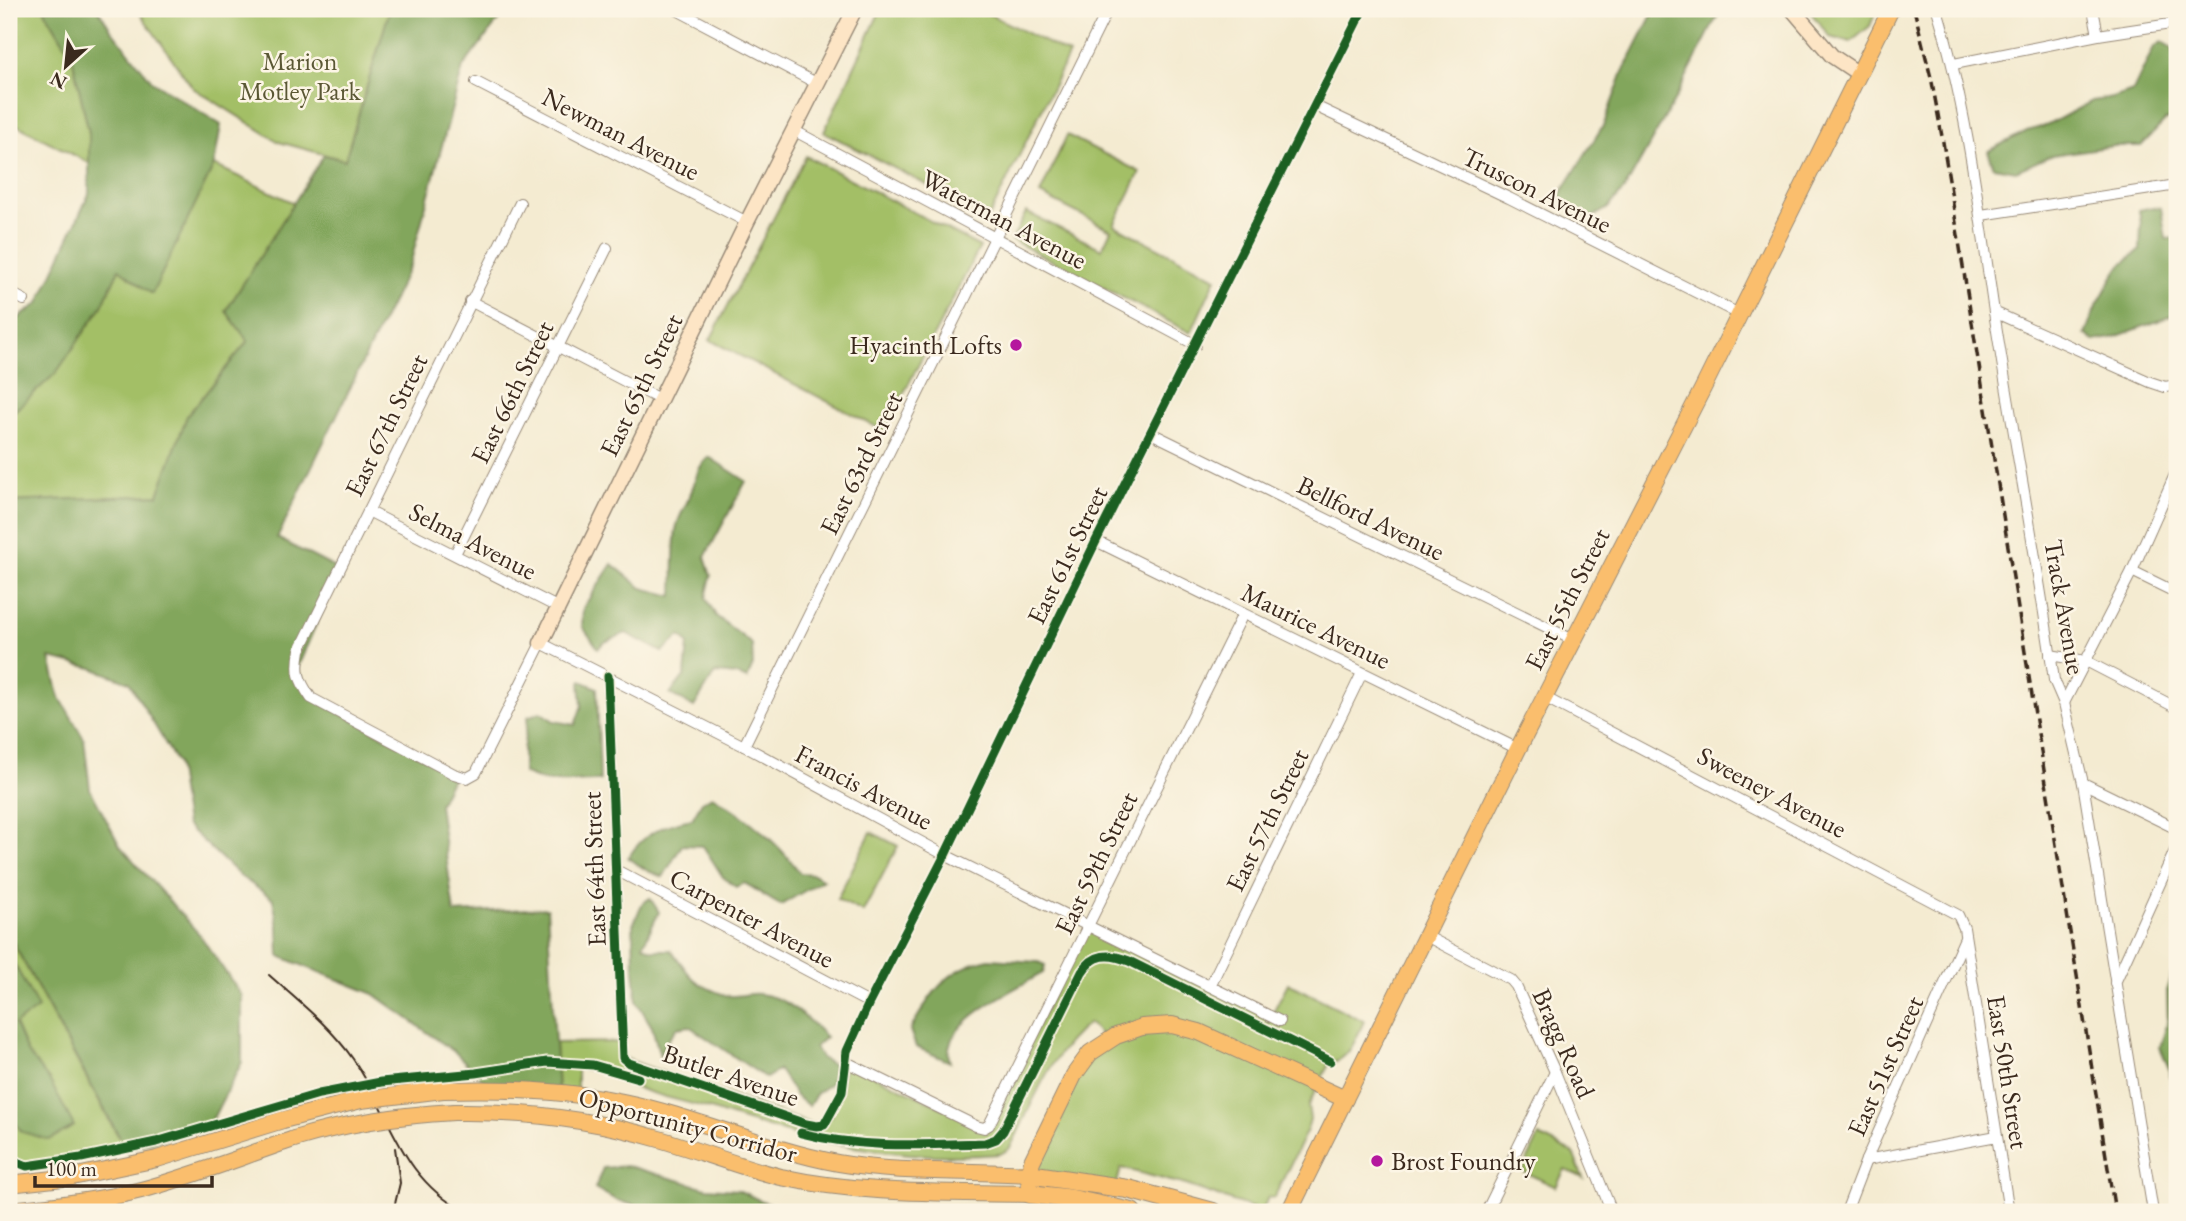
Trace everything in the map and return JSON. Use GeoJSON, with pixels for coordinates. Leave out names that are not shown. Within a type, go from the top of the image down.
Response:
{"type":"FeatureCollection","features":[{"type":"Feature","properties":{"kind":"highway"},"geometry":{"type":"LineString","coordinates":[[1029,1174],[1128,1189],[1213,1212]]}},
{"type":"Feature","properties":{"kind":"highway"},"geometry":{"type":"LineString","coordinates":[[1030,1194],[1072,1199],[1132,1212]]}},
{"type":"Feature","properties":{"kind":"main road","name":"East 55th Street"},"geometry":{"type":"LineString","coordinates":[[1291,1209],[1544,697],[1740,314],[1891,9]]}},
{"type":"Feature","properties":{"kind":"main road"},"geometry":{"type":"LineString","coordinates":[[1030,1194],[1029,1174],[1034,1156],[1079,1067],[1090,1053],[1108,1041],[1142,1027],[1172,1025],[1199,1032],[1345,1099]]}},
{"type":"Feature","properties":{"kind":"main road","name":"Opportunity Corridor"},"geometry":{"type":"LineString","coordinates":[[9,1184],[82,1175],[157,1159],[350,1102],[443,1090],[535,1090],[624,1102],[791,1153],[841,1163],[912,1171],[1029,1174]]}},
{"type":"Feature","properties":{"kind":"main road","name":"Opportunity Corridor"},"geometry":{"type":"LineString","coordinates":[[12,1208],[75,1203],[140,1190],[204,1172],[294,1139],[367,1121],[454,1112],[524,1113],[598,1124],[659,1139],[761,1172],[825,1185],[888,1192],[1030,1194]]}},
{"type":"Feature","properties":{"kind":"street"},"geometry":{"type":"LineString","coordinates":[[675,9],[818,84]]}},
{"type":"Feature","properties":{"kind":"street","name":"East 65th Street"},"geometry":{"type":"LineString","coordinates":[[467,778],[476,773],[855,9]]}},
{"type":"Feature","properties":{"kind":"street","name":"East 63rd Street"},"geometry":{"type":"LineString","coordinates":[[744,746],[1108,9]]}},
{"type":"Feature","properties":{"kind":"street","name":"East 61st Street"},"geometry":{"type":"LineString","coordinates":[[824,1125],[844,1087],[847,1051],[869,1003],[1096,541],[1363,9]]}},
{"type":"Feature","properties":{"kind":"street"},"geometry":{"type":"LineString","coordinates":[[1792,9],[1832,56],[1859,74]]}},
{"type":"Feature","properties":{"kind":"street","name":"Track Avenue"},"geometry":{"type":"LineString","coordinates":[[1937,9],[1954,64],[1981,215],[1994,312],[2054,680],[2064,703],[2083,783],[2153,1212]]}},
{"type":"Feature","properties":{"kind":"street"},"geometry":{"type":"LineString","coordinates":[[2094,9],[2098,35]]}},
{"type":"Feature","properties":{"kind":"street"},"geometry":{"type":"LineString","coordinates":[[1954,64],[2098,35],[2177,23]]}},
{"type":"Feature","properties":{"kind":"street","name":"Newman Avenue"},"geometry":{"type":"LineString","coordinates":[[476,82],[747,222]]}},
{"type":"Feature","properties":{"kind":"street","name":"Truscon Avenue"},"geometry":{"type":"LineString","coordinates":[[1315,106],[1508,198],[1740,314]]}},
{"type":"Feature","properties":{"kind":"street","name":"Waterman Avenue"},"geometry":{"type":"LineString","coordinates":[[793,130],[1196,345]]}},
{"type":"Feature","properties":{"kind":"street"},"geometry":{"type":"LineString","coordinates":[[1981,215],[2177,184]]}},
{"type":"Feature","properties":{"kind":"street","name":"East 67th Street"},"geometry":{"type":"LineString","coordinates":[[467,778],[454,774],[311,698],[301,684],[297,668],[300,650],[520,203]]}},
{"type":"Feature","properties":{"kind":"street","name":"East 66th Street"},"geometry":{"type":"LineString","coordinates":[[455,554],[607,248]]}},
{"type":"Feature","properties":{"kind":"street"},"geometry":{"type":"LineString","coordinates":[[9,292],[24,300]]}},
{"type":"Feature","properties":{"kind":"street"},"geometry":{"type":"LineString","coordinates":[[470,301],[661,400]]}},
{"type":"Feature","properties":{"kind":"street"},"geometry":{"type":"LineString","coordinates":[[1994,312],[2150,382],[2165,387],[2177,385]]}},
{"type":"Feature","properties":{"kind":"street","name":"Bellford Avenue"},"geometry":{"type":"LineString","coordinates":[[1151,433],[1573,640]]}},
{"type":"Feature","properties":{"kind":"street"},"geometry":{"type":"LineString","coordinates":[[2064,703],[2132,571],[2177,470]]}},
{"type":"Feature","properties":{"kind":"street","name":"Selma Avenue"},"geometry":{"type":"LineString","coordinates":[[368,511],[559,608]]}},
{"type":"Feature","properties":{"kind":"street","name":"Maurice Avenue"},"geometry":{"type":"LineString","coordinates":[[1096,541],[1518,749]]}},
{"type":"Feature","properties":{"kind":"street"},"geometry":{"type":"LineString","coordinates":[[2132,571],[2177,593]]}},
{"type":"Feature","properties":{"kind":"street","name":"East 59th Street"},"geometry":{"type":"LineString","coordinates":[[846,1062],[976,1126],[984,1128],[993,1118],[1243,614]]}},
{"type":"Feature","properties":{"kind":"street","name":"Francis Avenue"},"geometry":{"type":"LineString","coordinates":[[541,643],[744,746],[944,855],[1280,1021]]}},
{"type":"Feature","properties":{"kind":"street"},"geometry":{"type":"LineString","coordinates":[[2050,655],[2086,661],[2177,708]]}},
{"type":"Feature","properties":{"kind":"street","name":"East 57th Street"},"geometry":{"type":"LineString","coordinates":[[1210,986],[1362,673]]}},
{"type":"Feature","properties":{"kind":"street","name":"East 64th Street"},"geometry":{"type":"LineString","coordinates":[[608,676],[622,1052],[625,1060]]}},
{"type":"Feature","properties":{"kind":"street","name":"Sweeney Avenue"},"geometry":{"type":"LineString","coordinates":[[1544,697],[1952,910],[1962,921],[1965,937]]}},
{"type":"Feature","properties":{"kind":"street"},"geometry":{"type":"LineString","coordinates":[[2083,783],[2177,829]]}},
{"type":"Feature","properties":{"kind":"street"},"geometry":{"type":"LineString","coordinates":[[2115,984],[2177,846]]}},
{"type":"Feature","properties":{"kind":"street","name":"Carpenter Avenue"},"geometry":{"type":"LineString","coordinates":[[616,870],[869,1003]]}},
{"type":"Feature","properties":{"kind":"street","name":"Bragg Road"},"geometry":{"type":"LineString","coordinates":[[1426,936],[1511,980],[1516,986],[1555,1072],[1612,1212]]}},
{"type":"Feature","properties":{"kind":"street","name":"East 50th Street"},"geometry":{"type":"LineString","coordinates":[[1965,937],[2010,1212]]}},
{"type":"Feature","properties":{"kind":"street","name":"East 51st Street"},"geometry":{"type":"LineString","coordinates":[[1846,1212],[1866,1160],[1965,937]]}},
{"type":"Feature","properties":{"kind":"street","name":"Butler Avenue"},"geometry":{"type":"LineString","coordinates":[[625,1060],[806,1124],[824,1125]]}},
{"type":"Feature","properties":{"kind":"street"},"geometry":{"type":"LineString","coordinates":[[1486,1212],[1555,1072]]}},
{"type":"Feature","properties":{"kind":"street"},"geometry":{"type":"LineString","coordinates":[[1866,1160],[1997,1136]]}},
{"type":"Feature","properties":{"kind":"green space"},"geometry":{"type":"Polygon","coordinates":[[[9,9],[44,9],[72,56],[89,133],[89,163],[9,121],[9,9]]]}},
{"type":"Feature","properties":{"kind":"green space"},"geometry":{"type":"Polygon","coordinates":[[[44,9],[98,9],[152,81],[221,125],[214,165],[152,294],[119,269],[102,306],[56,373],[9,416],[9,325],[39,303],[89,194],[89,133],[72,56],[44,9]]]}},
{"type":"Feature","properties":{"kind":"green space","name":"Marion Motley Park"},"geometry":{"type":"Polygon","coordinates":[[[137,9],[390,9],[345,160],[279,142],[193,88],[137,9]]]}},
{"type":"Feature","properties":{"kind":"green space"},"geometry":{"type":"Polygon","coordinates":[[[390,9],[507,9],[463,67],[410,265],[277,538],[339,570],[297,669],[311,697],[454,774],[439,804],[454,913],[547,908],[558,1092],[492,1089],[456,1053],[374,994],[279,956],[273,899],[240,876],[186,825],[177,763],[129,682],[92,668],[50,658],[59,696],[84,739],[90,789],[120,846],[199,934],[242,996],[242,1062],[208,1128],[126,1149],[9,935],[9,502],[158,495],[187,416],[248,341],[226,311],[324,155],[345,160],[390,9]]]}},
{"type":"Feature","properties":{"kind":"green space"},"geometry":{"type":"Polygon","coordinates":[[[881,9],[979,9],[1069,54],[989,217],[824,132],[881,9]]]}},
{"type":"Feature","properties":{"kind":"green space"},"geometry":{"type":"Polygon","coordinates":[[[1655,9],[1721,9],[1624,190],[1608,208],[1591,218],[1580,216],[1569,209],[1560,195],[1604,124],[1623,72],[1655,9]]]}},
{"type":"Feature","properties":{"kind":"green space"},"geometry":{"type":"Polygon","coordinates":[[[1808,9],[1877,9],[1870,26],[1851,42],[1830,37],[1808,9]]]}},
{"type":"Feature","properties":{"kind":"green space"},"geometry":{"type":"Polygon","coordinates":[[[2162,42],[2172,48],[2177,68],[2177,119],[2166,120],[2141,146],[2114,146],[2052,155],[2016,171],[1994,167],[1988,151],[2027,131],[2048,125],[2092,101],[2133,91],[2154,47],[2162,42]]]}},
{"type":"Feature","properties":{"kind":"green space"},"geometry":{"type":"Polygon","coordinates":[[[1067,135],[1140,172],[1114,225],[1216,278],[1191,333],[1012,240],[1026,212],[1102,249],[1111,230],[1040,194],[1067,135]]]}},
{"type":"Feature","properties":{"kind":"green space"},"geometry":{"type":"Polygon","coordinates":[[[806,156],[980,247],[884,431],[710,340],[806,156]]]}},
{"type":"Feature","properties":{"kind":"green space"},"geometry":{"type":"Polygon","coordinates":[[[214,165],[294,203],[226,311],[248,341],[187,416],[158,495],[9,502],[9,416],[56,372],[102,306],[119,269],[152,293],[214,165]]]}},
{"type":"Feature","properties":{"kind":"green space"},"geometry":{"type":"Polygon","coordinates":[[[2161,208],[2166,239],[2177,238],[2177,314],[2112,338],[2094,341],[2085,334],[2096,307],[2121,265],[2140,250],[2139,210],[2161,208]]]}},
{"type":"Feature","properties":{"kind":"green space"},"geometry":{"type":"Polygon","coordinates":[[[709,457],[746,481],[705,557],[711,576],[706,598],[716,616],[752,644],[753,665],[747,679],[738,675],[715,673],[694,707],[670,694],[685,675],[688,643],[680,636],[662,652],[626,633],[598,648],[582,626],[583,608],[612,564],[642,588],[673,596],[677,525],[698,472],[709,457]]]}},
{"type":"Feature","properties":{"kind":"green space"},"geometry":{"type":"Polygon","coordinates":[[[581,681],[597,688],[600,781],[552,782],[523,773],[528,717],[540,712],[554,721],[575,725],[582,705],[581,681]]]}},
{"type":"Feature","properties":{"kind":"green space"},"geometry":{"type":"Polygon","coordinates":[[[712,796],[760,830],[800,873],[813,874],[823,880],[781,905],[744,883],[736,887],[723,877],[703,846],[682,845],[663,877],[628,858],[640,842],[655,831],[692,819],[702,802],[712,796]]]}},
{"type":"Feature","properties":{"kind":"green space"},"geometry":{"type":"Polygon","coordinates":[[[871,832],[898,846],[863,912],[837,899],[871,832]]]}},
{"type":"Feature","properties":{"kind":"green space"},"geometry":{"type":"Polygon","coordinates":[[[650,898],[659,912],[643,945],[652,950],[670,950],[692,978],[717,992],[732,996],[759,994],[779,999],[796,1009],[826,1037],[815,1047],[821,1058],[834,1065],[831,1083],[817,1093],[809,1106],[796,1096],[779,1070],[766,1078],[689,1026],[677,1028],[660,1056],[652,1027],[637,1002],[634,969],[633,925],[642,904],[650,898]]]}},
{"type":"Feature","properties":{"kind":"green space"},"geometry":{"type":"Polygon","coordinates":[[[1089,925],[1271,1016],[1288,983],[1364,1021],[1347,1053],[1337,1061],[1330,1062],[1308,1106],[1310,1119],[1307,1130],[1274,1198],[1268,1197],[1262,1211],[1186,1185],[1121,1168],[1116,1187],[1029,1174],[1066,1089],[1107,1041],[1089,1023],[1054,1062],[1009,1149],[1000,1154],[926,1155],[819,1140],[655,1094],[601,1072],[586,1069],[577,1068],[577,1095],[558,1092],[555,1043],[622,1042],[623,1058],[817,1126],[831,1116],[846,1062],[984,1128],[1089,925]]]}},
{"type":"Feature","properties":{"kind":"green space"},"geometry":{"type":"Polygon","coordinates":[[[9,935],[126,1149],[27,1166],[9,1156],[9,935]]]}},
{"type":"Feature","properties":{"kind":"green space"},"geometry":{"type":"Polygon","coordinates":[[[9,954],[38,1008],[15,1024],[27,1052],[50,1081],[74,1126],[49,1140],[22,1132],[9,1115],[9,954]]]}},
{"type":"Feature","properties":{"kind":"green space"},"geometry":{"type":"Polygon","coordinates":[[[989,959],[1038,962],[1045,965],[1043,973],[998,998],[966,1021],[955,1034],[949,1048],[950,1062],[916,1047],[910,1030],[941,984],[961,969],[989,959]]]}},
{"type":"Feature","properties":{"kind":"green space"},"geometry":{"type":"Polygon","coordinates":[[[2177,960],[2177,1087],[2172,1089],[2170,1071],[2160,1047],[2168,1022],[2167,988],[2177,960]]]}},
{"type":"Feature","properties":{"kind":"green space"},"geometry":{"type":"Polygon","coordinates":[[[1539,1136],[1573,1153],[1583,1178],[1565,1169],[1556,1187],[1522,1171],[1539,1136]]]}},
{"type":"Feature","properties":{"kind":"green space"},"geometry":{"type":"Polygon","coordinates":[[[628,1166],[706,1188],[738,1190],[785,1212],[658,1212],[616,1200],[595,1188],[603,1168],[628,1166]]]}},
{"type":"Feature","properties":{"kind":"tram line"},"geometry":{"type":"LineString","coordinates":[[269,975],[313,1014],[344,1047],[366,1080],[410,1163],[425,1181],[465,1212]]}},
{"type":"Feature","properties":{"kind":"tram line"},"geometry":{"type":"LineString","coordinates":[[393,1212],[400,1183],[395,1148]]}},
{"type":"Feature","properties":{"kind":"railway"},"geometry":{"type":"LineString","coordinates":[[1914,9],[1943,142],[2115,1212]]}},
{"type":"Feature","properties":{"kind":"cycle path"},"geometry":{"type":"LineString","coordinates":[[608,676],[623,1058],[629,1063],[806,1124],[824,1125],[842,1092],[847,1051],[869,1003],[945,855],[1096,541],[1363,9]]}},
{"type":"Feature","properties":{"kind":"cycle path"},"geometry":{"type":"LineString","coordinates":[[801,1133],[846,1142],[892,1145],[985,1143],[996,1139],[1003,1131],[1082,972],[1092,961],[1102,956],[1129,961],[1330,1061]]}},
{"type":"Feature","properties":{"kind":"cycle path"},"geometry":{"type":"LineString","coordinates":[[9,1156],[27,1166],[81,1158],[156,1142],[319,1094],[381,1082],[476,1073],[547,1062],[593,1065],[638,1078]]}},
{"type":"Feature","properties":{"kind":"place","name":"Hyacinth Lofts"},"geometry":{"type":"Point","coordinates":[1016,345]}},
{"type":"Feature","properties":{"kind":"place","name":"Brost Foundry"},"geometry":{"type":"Point","coordinates":[1377,1161]}}]}
